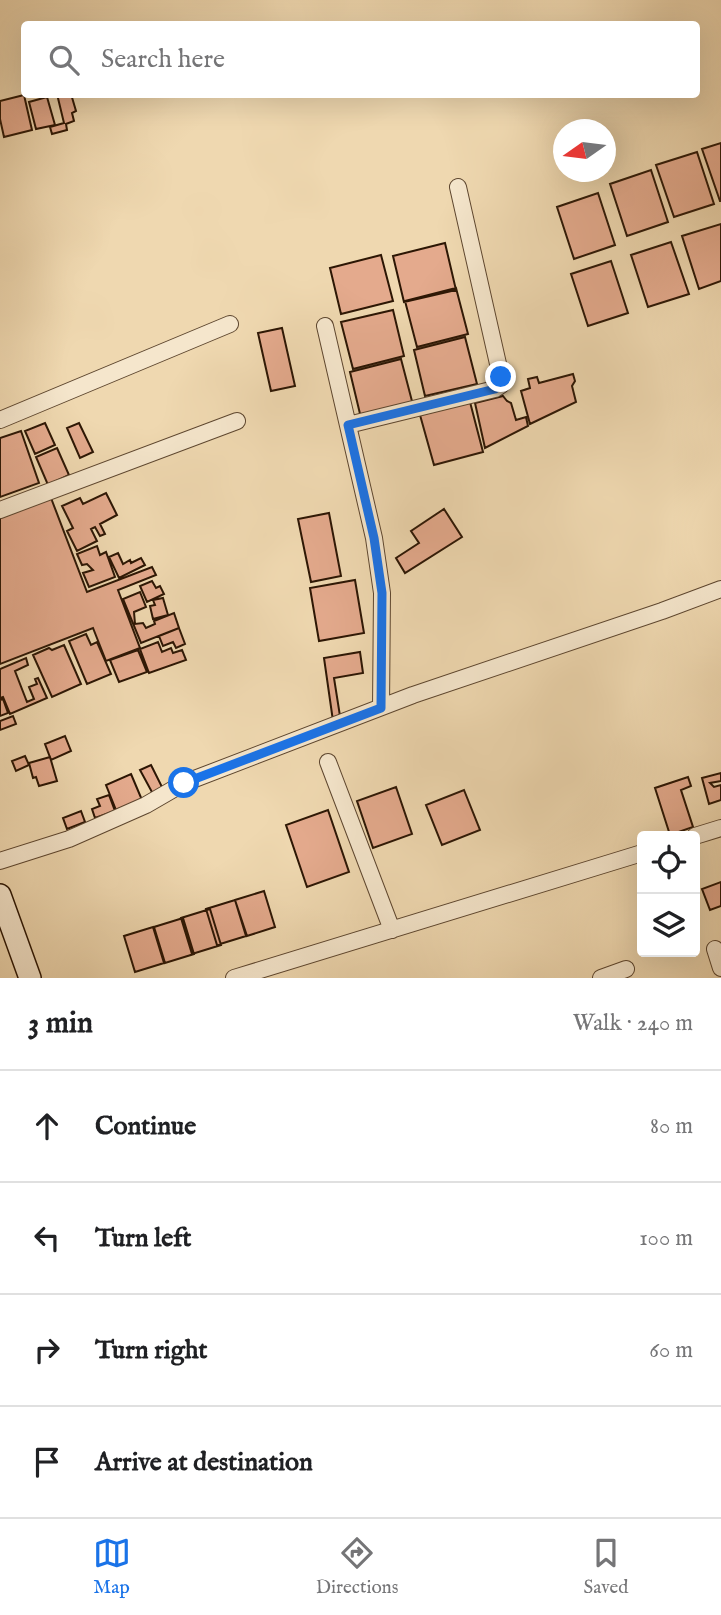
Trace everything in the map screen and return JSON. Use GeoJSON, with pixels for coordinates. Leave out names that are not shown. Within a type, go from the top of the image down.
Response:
{"type":"FeatureCollection","features":[{"type":"Feature","properties":{"kind":"main road"},"geometry":{"type":"LineString","coordinates":[[0,895],[30,978]]}},
{"type":"Feature","properties":{"kind":"street"},"geometry":{"type":"LineString","coordinates":[[348,425],[495,389],[501,385],[458,187]]}},
{"type":"Feature","properties":{"kind":"street"},"geometry":{"type":"LineString","coordinates":[[0,421],[230,324]]}},
{"type":"Feature","properties":{"kind":"street"},"geometry":{"type":"LineString","coordinates":[[325,326],[374,538],[382,593],[381,708]]}},
{"type":"Feature","properties":{"kind":"street"},"geometry":{"type":"LineString","coordinates":[[0,510],[237,421]]}},
{"type":"Feature","properties":{"kind":"street"},"geometry":{"type":"LineString","coordinates":[[0,861],[69,839],[146,805],[184,783],[381,708],[721,589]]}},
{"type":"Feature","properties":{"kind":"street"},"geometry":{"type":"LineString","coordinates":[[328,762],[391,930]]}},
{"type":"Feature","properties":{"kind":"street"},"geometry":{"type":"LineString","coordinates":[[700,834],[721,828]]}},
{"type":"Feature","properties":{"kind":"street"},"geometry":{"type":"LineString","coordinates":[[234,978],[637,855]]}},
{"type":"Feature","properties":{"kind":"street"},"geometry":{"type":"LineString","coordinates":[[715,949],[721,968]]}},
{"type":"Feature","properties":{"kind":"street"},"geometry":{"type":"LineString","coordinates":[[601,978],[626,969]]}},
{"type":"Feature","properties":{"kind":"building"},"geometry":{"type":"Polygon","coordinates":[[[21,96],[25,98],[32,130],[4,137],[0,101],[21,96]]]}},
{"type":"Feature","properties":{"kind":"building"},"geometry":{"type":"Polygon","coordinates":[[[47,98],[55,125],[36,129],[29,102],[47,98]]]}},
{"type":"Feature","properties":{"kind":"building"},"geometry":{"type":"Polygon","coordinates":[[[58,98],[72,98],[76,111],[72,113],[74,121],[66,124],[67,130],[52,134],[50,127],[64,123],[58,98]]]}},
{"type":"Feature","properties":{"kind":"building"},"geometry":{"type":"Polygon","coordinates":[[[721,143],[721,201],[720,201],[702,149],[721,143]]]}},
{"type":"Feature","properties":{"kind":"building"},"geometry":{"type":"Polygon","coordinates":[[[697,152],[714,204],[674,217],[656,165],[697,152]]]}},
{"type":"Feature","properties":{"kind":"building"},"geometry":{"type":"Polygon","coordinates":[[[651,170],[668,222],[627,236],[610,184],[651,170]]]}},
{"type":"Feature","properties":{"kind":"building"},"geometry":{"type":"Polygon","coordinates":[[[598,193],[615,245],[574,259],[557,207],[598,193]]]}},
{"type":"Feature","properties":{"kind":"building"},"geometry":{"type":"Polygon","coordinates":[[[721,224],[721,281],[699,289],[682,236],[721,224]]]}},
{"type":"Feature","properties":{"kind":"building"},"geometry":{"type":"Polygon","coordinates":[[[671,242],[689,294],[648,307],[631,255],[671,242]]]}},
{"type":"Feature","properties":{"kind":"building"},"geometry":{"type":"Polygon","coordinates":[[[445,243],[456,290],[404,302],[393,256],[445,243]]]}},
{"type":"Feature","properties":{"kind":"building"},"geometry":{"type":"Polygon","coordinates":[[[381,255],[393,301],[341,314],[330,268],[381,255]]]}},
{"type":"Feature","properties":{"kind":"building"},"geometry":{"type":"Polygon","coordinates":[[[611,261],[628,313],[588,326],[571,274],[611,261]]]}},
{"type":"Feature","properties":{"kind":"building"},"geometry":{"type":"Polygon","coordinates":[[[456,288],[468,334],[417,347],[405,301],[456,288]]]}},
{"type":"Feature","properties":{"kind":"building"},"geometry":{"type":"Polygon","coordinates":[[[393,310],[404,356],[353,369],[341,322],[393,310]]]}},
{"type":"Feature","properties":{"kind":"building"},"geometry":{"type":"Polygon","coordinates":[[[282,328],[295,386],[271,391],[258,333],[282,328]]]}},
{"type":"Feature","properties":{"kind":"building"},"geometry":{"type":"Polygon","coordinates":[[[465,337],[477,384],[425,396],[414,350],[465,337]]]}},
{"type":"Feature","properties":{"kind":"building"},"geometry":{"type":"Polygon","coordinates":[[[401,359],[413,405],[361,418],[350,372],[401,359]]]}},
{"type":"Feature","properties":{"kind":"building"},"geometry":{"type":"Polygon","coordinates":[[[573,374],[575,381],[572,386],[576,402],[530,424],[521,391],[530,388],[528,379],[537,377],[539,383],[573,374]]]}},
{"type":"Feature","properties":{"kind":"building"},"geometry":{"type":"Polygon","coordinates":[[[503,396],[511,403],[516,420],[526,417],[528,426],[485,448],[475,403],[503,396]]]}},
{"type":"Feature","properties":{"kind":"building"},"geometry":{"type":"Polygon","coordinates":[[[470,402],[483,452],[434,465],[420,415],[470,402]]]}},
{"type":"Feature","properties":{"kind":"building"},"geometry":{"type":"Polygon","coordinates":[[[45,423],[55,445],[35,454],[25,431],[45,423]]]}},
{"type":"Feature","properties":{"kind":"building"},"geometry":{"type":"Polygon","coordinates":[[[79,423],[93,452],[80,458],[67,428],[79,423]]]}},
{"type":"Feature","properties":{"kind":"building"},"geometry":{"type":"Polygon","coordinates":[[[21,431],[39,483],[0,497],[0,438],[21,431]]]}},
{"type":"Feature","properties":{"kind":"building"},"geometry":{"type":"Polygon","coordinates":[[[57,448],[69,475],[48,485],[36,457],[57,448]]]}},
{"type":"Feature","properties":{"kind":"building"},"geometry":{"type":"Polygon","coordinates":[[[106,493],[117,515],[100,524],[105,534],[100,536],[95,527],[91,529],[97,541],[77,551],[67,531],[73,528],[62,506],[80,498],[83,504],[106,493]]]}},
{"type":"Feature","properties":{"kind":"building"},"geometry":{"type":"Polygon","coordinates":[[[51,498],[87,592],[152,567],[156,575],[118,590],[140,648],[106,661],[93,628],[0,664],[0,518],[51,498]]]}},
{"type":"Feature","properties":{"kind":"building"},"geometry":{"type":"Polygon","coordinates":[[[444,509],[462,537],[405,573],[396,558],[419,543],[411,531],[444,509]]]}},
{"type":"Feature","properties":{"kind":"building"},"geometry":{"type":"Polygon","coordinates":[[[329,513],[341,576],[311,582],[298,519],[329,513]]]}},
{"type":"Feature","properties":{"kind":"building"},"geometry":{"type":"Polygon","coordinates":[[[97,546],[100,555],[106,552],[115,577],[89,587],[83,573],[93,570],[87,564],[82,565],[77,554],[97,546]]]}},
{"type":"Feature","properties":{"kind":"building"},"geometry":{"type":"Polygon","coordinates":[[[118,553],[123,564],[141,558],[145,565],[119,578],[109,557],[118,553]]]}},
{"type":"Feature","properties":{"kind":"building"},"geometry":{"type":"Polygon","coordinates":[[[355,580],[364,633],[319,641],[310,588],[355,580]]]}},
{"type":"Feature","properties":{"kind":"building"},"geometry":{"type":"Polygon","coordinates":[[[152,581],[156,588],[160,586],[164,594],[147,602],[140,586],[152,581]]]}},
{"type":"Feature","properties":{"kind":"building"},"geometry":{"type":"Polygon","coordinates":[[[140,592],[146,607],[134,612],[135,624],[143,623],[146,628],[155,624],[154,621],[174,613],[179,628],[141,643],[123,599],[140,592]]]}},
{"type":"Feature","properties":{"kind":"building"},"geometry":{"type":"Polygon","coordinates":[[[163,598],[168,615],[153,619],[150,606],[155,605],[153,600],[163,598]]]}},
{"type":"Feature","properties":{"kind":"building"},"geometry":{"type":"Polygon","coordinates":[[[179,628],[185,644],[176,648],[173,642],[163,646],[159,636],[179,628]]]}},
{"type":"Feature","properties":{"kind":"building"},"geometry":{"type":"Polygon","coordinates":[[[86,634],[91,645],[97,642],[111,674],[87,684],[69,641],[86,634]]]}},
{"type":"Feature","properties":{"kind":"building"},"geometry":{"type":"Polygon","coordinates":[[[158,642],[162,652],[171,648],[173,653],[182,650],[186,660],[149,673],[140,649],[158,642]]]}},
{"type":"Feature","properties":{"kind":"building"},"geometry":{"type":"Polygon","coordinates":[[[64,645],[81,684],[52,697],[33,655],[64,645]]]}},
{"type":"Feature","properties":{"kind":"building"},"geometry":{"type":"Polygon","coordinates":[[[138,650],[147,672],[119,682],[110,660],[138,650]]]}},
{"type":"Feature","properties":{"kind":"building"},"geometry":{"type":"Polygon","coordinates":[[[360,652],[363,673],[334,678],[340,716],[333,721],[324,658],[360,652]]]}},
{"type":"Feature","properties":{"kind":"building"},"geometry":{"type":"Polygon","coordinates":[[[26,658],[28,665],[15,671],[27,702],[34,699],[29,687],[37,684],[35,679],[38,678],[47,698],[10,714],[3,697],[0,698],[0,669],[26,658]]]}},
{"type":"Feature","properties":{"kind":"building"},"geometry":{"type":"Polygon","coordinates":[[[3,699],[8,713],[0,716],[0,700],[3,699]]]}},
{"type":"Feature","properties":{"kind":"building"},"geometry":{"type":"Polygon","coordinates":[[[13,716],[16,724],[0,730],[0,721],[13,716]]]}},
{"type":"Feature","properties":{"kind":"building"},"geometry":{"type":"Polygon","coordinates":[[[65,736],[71,751],[51,760],[45,744],[65,736]]]}},
{"type":"Feature","properties":{"kind":"building"},"geometry":{"type":"Polygon","coordinates":[[[25,756],[29,765],[16,771],[12,761],[25,756]]]}},
{"type":"Feature","properties":{"kind":"building"},"geometry":{"type":"Polygon","coordinates":[[[50,757],[57,781],[39,786],[36,777],[33,778],[29,763],[50,757]]]}},
{"type":"Feature","properties":{"kind":"building"},"geometry":{"type":"Polygon","coordinates":[[[151,765],[163,789],[153,794],[140,770],[151,765]]]}},
{"type":"Feature","properties":{"kind":"building"},"geometry":{"type":"Polygon","coordinates":[[[721,773],[721,781],[710,783],[714,787],[721,785],[721,800],[709,804],[702,778],[721,773]]]}},
{"type":"Feature","properties":{"kind":"building"},"geometry":{"type":"Polygon","coordinates":[[[131,774],[142,800],[116,810],[106,785],[131,774]]]}},
{"type":"Feature","properties":{"kind":"building"},"geometry":{"type":"Polygon","coordinates":[[[688,777],[691,786],[681,790],[693,827],[669,831],[655,788],[688,777]]]}},
{"type":"Feature","properties":{"kind":"building"},"geometry":{"type":"Polygon","coordinates":[[[396,787],[412,834],[373,848],[357,801],[396,787]]]}},
{"type":"Feature","properties":{"kind":"building"},"geometry":{"type":"Polygon","coordinates":[[[464,790],[480,830],[442,845],[426,805],[464,790]]]}},
{"type":"Feature","properties":{"kind":"building"},"geometry":{"type":"Polygon","coordinates":[[[109,795],[115,811],[95,818],[92,809],[100,806],[97,799],[109,795]]]}},
{"type":"Feature","properties":{"kind":"building"},"geometry":{"type":"Polygon","coordinates":[[[328,810],[349,872],[307,887],[286,825],[328,810]]]}},
{"type":"Feature","properties":{"kind":"building"},"geometry":{"type":"Polygon","coordinates":[[[81,811],[85,822],[67,829],[63,818],[81,811]]]}},
{"type":"Feature","properties":{"kind":"building"},"geometry":{"type":"Polygon","coordinates":[[[721,882],[721,906],[710,910],[702,889],[721,882]]]}},
{"type":"Feature","properties":{"kind":"building"},"geometry":{"type":"Polygon","coordinates":[[[264,891],[275,927],[247,936],[235,900],[264,891]]]}},
{"type":"Feature","properties":{"kind":"building"},"geometry":{"type":"Polygon","coordinates":[[[235,900],[246,936],[217,945],[206,909],[235,900]]]}},
{"type":"Feature","properties":{"kind":"building"},"geometry":{"type":"Polygon","coordinates":[[[210,909],[221,945],[192,954],[181,918],[210,909]]]}},
{"type":"Feature","properties":{"kind":"building"},"geometry":{"type":"Polygon","coordinates":[[[183,918],[194,954],[165,963],[154,927],[183,918]]]}},
{"type":"Feature","properties":{"kind":"building"},"geometry":{"type":"Polygon","coordinates":[[[153,927],[164,963],[135,972],[124,936],[153,927]]]}},
{"type":"Feature","properties":{"kind":"route"},"geometry":{"type":"LineString","coordinates":[[184,783],[381,708],[382,593],[374,538],[348,425],[495,389],[501,385],[501,377]]}}]}
